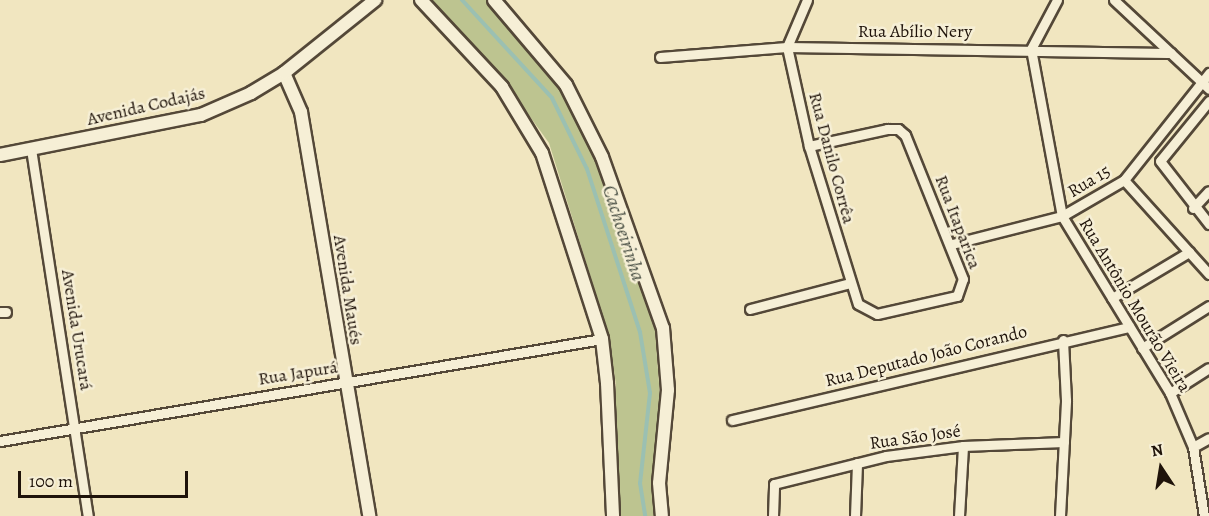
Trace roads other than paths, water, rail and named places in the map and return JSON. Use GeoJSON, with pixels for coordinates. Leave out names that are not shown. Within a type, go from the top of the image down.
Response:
{"type":"FeatureCollection","features":[{"type":"Feature","properties":{"kind":"street","name":"Avenida Codajás"},"geometry":{"type":"LineString","coordinates":[[0,155],[201,115],[251,93],[284,73],[375,0]]}},
{"type":"Feature","properties":{"kind":"street"},"geometry":{"type":"LineString","coordinates":[[421,0],[502,87],[543,153],[602,339],[608,383],[613,516]]}},
{"type":"Feature","properties":{"kind":"street"},"geometry":{"type":"LineString","coordinates":[[494,0],[566,85],[602,157],[663,328],[668,390],[659,483],[662,516]]}},
{"type":"Feature","properties":{"kind":"street"},"geometry":{"type":"LineString","coordinates":[[787,47],[807,0]]}},
{"type":"Feature","properties":{"kind":"street"},"geometry":{"type":"LineString","coordinates":[[1057,0],[1031,49],[1062,216]]}},
{"type":"Feature","properties":{"kind":"street"},"geometry":{"type":"LineString","coordinates":[[1114,0],[1209,89]]}},
{"type":"Feature","properties":{"kind":"street","name":"Rua Abílio Nery"},"geometry":{"type":"LineString","coordinates":[[660,57],[787,47],[1031,49],[1171,53]]}},
{"type":"Feature","properties":{"kind":"street","name":"Rua Danilo Corrêa"},"geometry":{"type":"LineString","coordinates":[[787,47],[808,146],[850,283],[858,304],[877,314]]}},
{"type":"Feature","properties":{"kind":"street","name":"Rua 15"},"geometry":{"type":"LineString","coordinates":[[952,244],[1062,216],[1124,180],[1209,72]]}},
{"type":"Feature","properties":{"kind":"street","name":"Avenida Maués"},"geometry":{"type":"LineString","coordinates":[[284,73],[301,112],[344,382],[369,516]]}},
{"type":"Feature","properties":{"kind":"street"},"geometry":{"type":"LineString","coordinates":[[1209,101],[1160,161],[1193,208],[1209,224]]}},
{"type":"Feature","properties":{"kind":"street","name":"Rua Itaparica"},"geometry":{"type":"LineString","coordinates":[[808,146],[898,129],[912,150],[952,244],[963,279],[957,296],[877,314]]}},
{"type":"Feature","properties":{"kind":"street","name":"Avenida Urucará"},"geometry":{"type":"LineString","coordinates":[[31,149],[88,516]]}},
{"type":"Feature","properties":{"kind":"street"},"geometry":{"type":"LineString","coordinates":[[1124,180],[1209,274]]}},
{"type":"Feature","properties":{"kind":"street"},"geometry":{"type":"LineString","coordinates":[[1193,208],[1209,191]]}},
{"type":"Feature","properties":{"kind":"street","name":"Rua Antônio Mourão Vieira"},"geometry":{"type":"LineString","coordinates":[[1062,216],[1170,393],[1193,447],[1206,502],[1204,516]]}},
{"type":"Feature","properties":{"kind":"street"},"geometry":{"type":"LineString","coordinates":[[1112,298],[1189,252]]}},
{"type":"Feature","properties":{"kind":"street"},"geometry":{"type":"LineString","coordinates":[[750,309],[850,283]]}},
{"type":"Feature","properties":{"kind":"street"},"geometry":{"type":"LineString","coordinates":[[1142,348],[1209,306]]}},
{"type":"Feature","properties":{"kind":"street","name":"Rua Deputado João Corando"},"geometry":{"type":"LineString","coordinates":[[732,420],[1063,340],[1129,327]]}},
{"type":"Feature","properties":{"kind":"street","name":"Rua Japurá"},"geometry":{"type":"LineString","coordinates":[[0,441],[75,426],[602,339]]}},
{"type":"Feature","properties":{"kind":"street"},"geometry":{"type":"LineString","coordinates":[[1060,516],[1064,442],[1063,340]]}},
{"type":"Feature","properties":{"kind":"street"},"geometry":{"type":"LineString","coordinates":[[1170,393],[1209,368]]}},
{"type":"Feature","properties":{"kind":"street"},"geometry":{"type":"LineString","coordinates":[[1193,447],[1209,438]]}},
{"type":"Feature","properties":{"kind":"street","name":"Rua São José"},"geometry":{"type":"LineString","coordinates":[[773,516],[774,484],[857,463],[963,446],[1064,442]]}},
{"type":"Feature","properties":{"kind":"street"},"geometry":{"type":"LineString","coordinates":[[959,516],[963,446]]}},
{"type":"Feature","properties":{"kind":"street"},"geometry":{"type":"LineString","coordinates":[[855,516],[857,463]]}},
{"type":"Feature","properties":{"kind":"waterway","name":"Cachoeirinha"},"geometry":{"type":"LineString","coordinates":[[462,0],[552,98],[587,169],[640,332],[650,393],[640,483],[645,516]]}}]}
